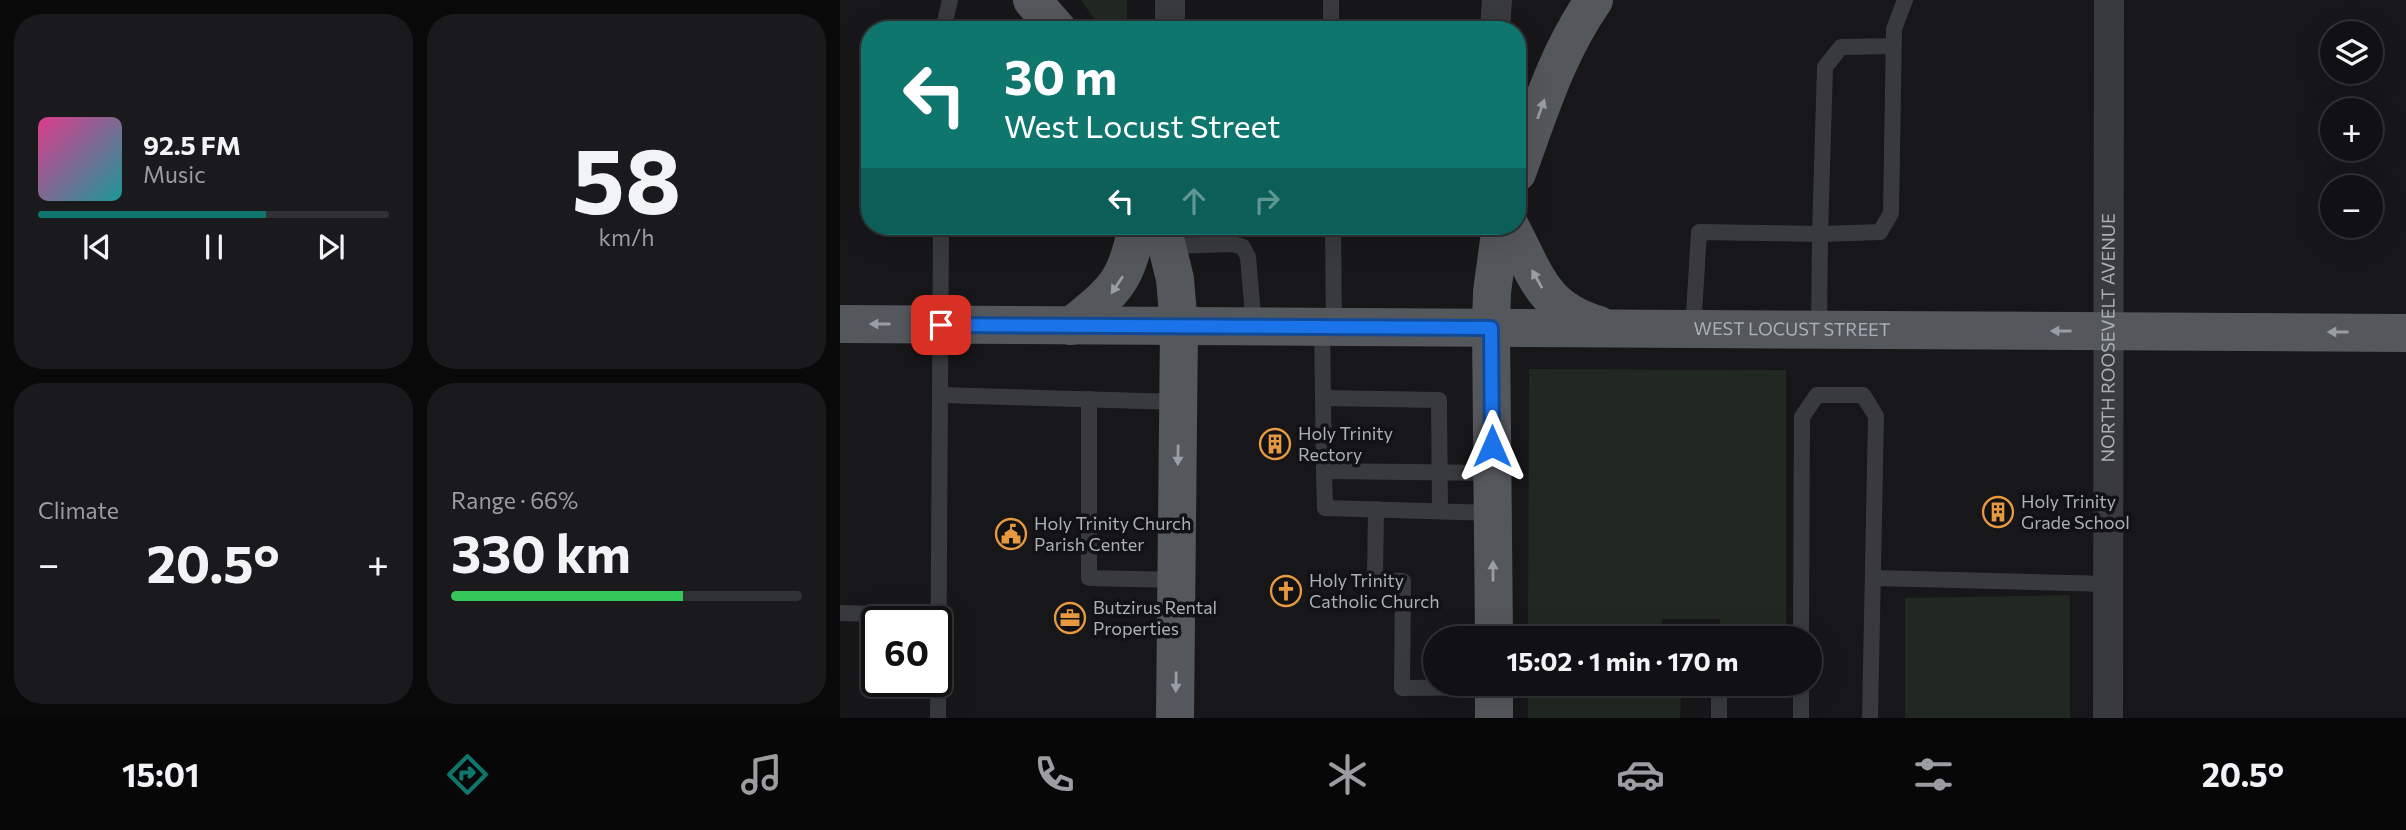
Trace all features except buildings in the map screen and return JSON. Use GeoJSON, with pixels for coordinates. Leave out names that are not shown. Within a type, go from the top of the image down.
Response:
{"type":"FeatureCollection","features":[{"type":"Feature","properties":{"kind":"main road"},"geometry":{"type":"LineString","coordinates":[[1032,0],[1050,21]]}},
{"type":"Feature","properties":{"kind":"main road"},"geometry":{"type":"LineString","coordinates":[[1526,148],[1570,35],[1594,0]]}},
{"type":"Feature","properties":{"kind":"main road"},"geometry":{"type":"LineString","coordinates":[[1071,326],[1110,295],[1154,235]]}},
{"type":"Feature","properties":{"kind":"main road"},"geometry":{"type":"LineString","coordinates":[[1157,235],[1179,327],[1175,718]]}},
{"type":"Feature","properties":{"kind":"main road"},"geometry":{"type":"LineString","coordinates":[[1494,626],[1491,328],[1492,292],[1500,235]]}},
{"type":"Feature","properties":{"kind":"main road"},"geometry":{"type":"LineString","coordinates":[[1515,235],[1545,294],[1562,310],[1611,328]]}},
{"type":"Feature","properties":{"kind":"main road","name":"WEST LOCUST STREET"},"geometry":{"type":"LineString","coordinates":[[840,324],[2406,333]]}},
{"type":"Feature","properties":{"kind":"street"},"geometry":{"type":"LineString","coordinates":[[1170,0],[1170,21]]}},
{"type":"Feature","properties":{"kind":"street"},"geometry":{"type":"LineString","coordinates":[[1496,21],[1497,0]]}},
{"type":"Feature","properties":{"kind":"street","name":"NORTH ROOSEVELT AVENUE"},"geometry":{"type":"LineString","coordinates":[[2108,718],[2109,0]]}},
{"type":"Feature","properties":{"kind":"lane"},"geometry":{"type":"LineString","coordinates":[[945,21],[950,0]]}},
{"type":"Feature","properties":{"kind":"lane"},"geometry":{"type":"LineString","coordinates":[[1331,0],[1331,21]]}},
{"type":"Feature","properties":{"kind":"lane"},"geometry":{"type":"LineString","coordinates":[[1693,329],[1699,232],[1880,232],[1891,213],[1894,29],[1905,0]]}},
{"type":"Feature","properties":{"kind":"lane"},"geometry":{"type":"LineString","coordinates":[[1819,330],[1825,67],[1841,47],[1893,46]]}},
{"type":"Feature","properties":{"kind":"lane"},"geometry":{"type":"LineString","coordinates":[[939,606],[941,235]]}},
{"type":"Feature","properties":{"kind":"lane"},"geometry":{"type":"LineString","coordinates":[[1175,235],[1243,247],[1248,257],[1254,327]]}},
{"type":"Feature","properties":{"kind":"lane"},"geometry":{"type":"LineString","coordinates":[[1333,235],[1323,398],[1325,508],[1493,513]]}},
{"type":"Feature","properties":{"kind":"lane"},"geometry":{"type":"LineString","coordinates":[[940,395],[1179,402]]}},
{"type":"Feature","properties":{"kind":"lane"},"geometry":{"type":"LineString","coordinates":[[1801,626],[1802,417],[1817,396],[1863,395],[1876,416],[1870,718]]}},
{"type":"Feature","properties":{"kind":"lane"},"geometry":{"type":"LineString","coordinates":[[1323,398],[1439,400],[1440,511]]}},
{"type":"Feature","properties":{"kind":"lane"},"geometry":{"type":"LineString","coordinates":[[1088,400],[1089,578],[1177,580]]}},
{"type":"Feature","properties":{"kind":"lane"},"geometry":{"type":"LineString","coordinates":[[1324,471],[1492,473]]}},
{"type":"Feature","properties":{"kind":"lane"},"geometry":{"type":"LineString","coordinates":[[1376,509],[1375,580],[1403,581],[1402,688],[1494,697]]}},
{"type":"Feature","properties":{"kind":"lane"},"geometry":{"type":"LineString","coordinates":[[1874,578],[2108,584]]}},
{"type":"Feature","properties":{"kind":"lane"},"geometry":{"type":"LineString","coordinates":[[840,613],[861,614]]}},
{"type":"Feature","properties":{"kind":"lane"},"geometry":{"type":"LineString","coordinates":[[1719,696],[1719,718]]}},
{"type":"Feature","properties":{"kind":"lane"},"geometry":{"type":"LineString","coordinates":[[1801,696],[1801,718]]}},
{"type":"Feature","properties":{"kind":"lane"},"geometry":{"type":"LineString","coordinates":[[938,697],[938,718]]}},
{"type":"Feature","properties":{"kind":"shaded area"},"geometry":{"type":"Polygon","coordinates":[[[1081,0],[1127,0],[1127,21],[1096,21],[1081,0]]]}},
{"type":"Feature","properties":{"kind":"shaded area"},"geometry":{"type":"Polygon","coordinates":[[[1529,369],[1786,370],[1786,626],[1720,626],[1720,619],[1662,619],[1662,626],[1528,626],[1529,369]]]}},
{"type":"Feature","properties":{"kind":"shaded area"},"geometry":{"type":"Polygon","coordinates":[[[2070,595],[2070,718],[1905,718],[1905,598],[2070,595]]]}},
{"type":"Feature","properties":{"kind":"shaded area"},"geometry":{"type":"Polygon","coordinates":[[[1528,696],[1681,696],[1680,718],[1528,718],[1528,696]]]}},
{"type":"Feature","properties":{"kind":"place","name":"Holy Trinity Rectory"},"geometry":{"type":"Point","coordinates":[1275,444]}},
{"type":"Feature","properties":{"kind":"place","name":"Holy Trinity Grade School"},"geometry":{"type":"Point","coordinates":[1998,512]}},
{"type":"Feature","properties":{"kind":"place","name":"Holy Trinity Church Parish Center"},"geometry":{"type":"Point","coordinates":[1011,534]}},
{"type":"Feature","properties":{"kind":"place","name":"Holy Trinity Catholic Church"},"geometry":{"type":"Point","coordinates":[1286,591]}},
{"type":"Feature","properties":{"kind":"place","name":"Butzirus Rental Properties"},"geometry":{"type":"Point","coordinates":[1070,618]}},
{"type":"Feature","properties":{"kind":"route"},"geometry":{"type":"LineString","coordinates":[[941,325],[1491,328],[1492,446]]}}]}
